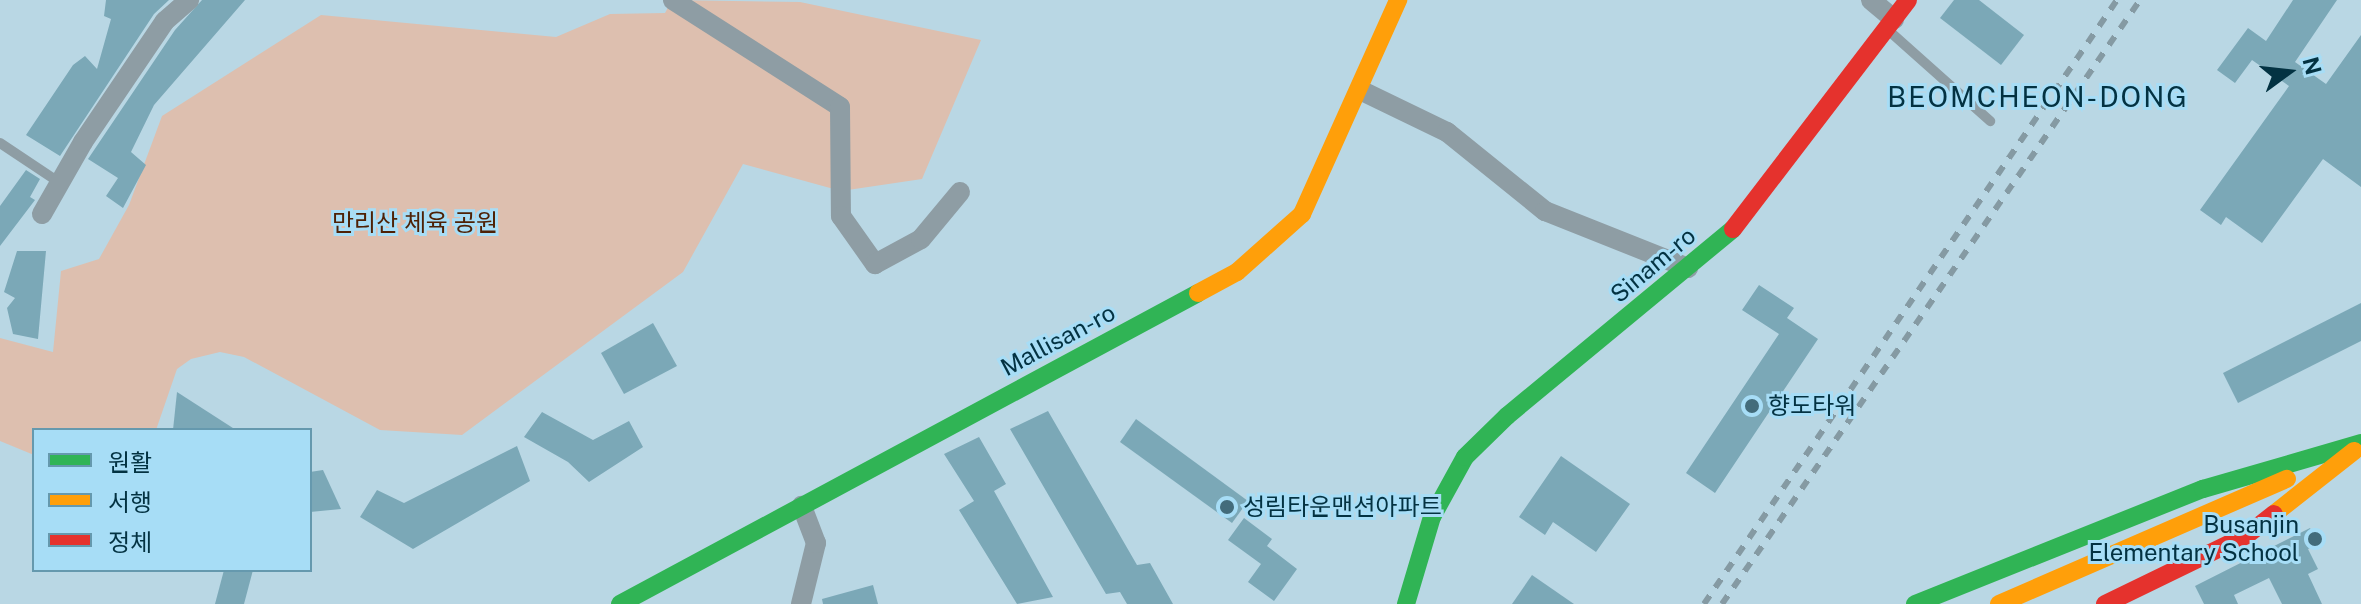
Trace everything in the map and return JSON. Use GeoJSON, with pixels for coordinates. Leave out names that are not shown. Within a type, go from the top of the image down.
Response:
{"type":"FeatureCollection","features":[{"type":"Feature","properties":{"kind":"main road","name":"Mallisan-ro"},"geometry":{"type":"LineString","coordinates":[[620,604],[1237,272],[1302,214],[1398,0]]}},
{"type":"Feature","properties":{"kind":"main road","name":"Sinam-ro"},"geometry":{"type":"LineString","coordinates":[[1432,517],[1465,457],[1497,426],[1742,222],[1908,0]]}},
{"type":"Feature","properties":{"kind":"main road"},"geometry":{"type":"LineString","coordinates":[[1915,604],[2203,489],[2361,444]]}},
{"type":"Feature","properties":{"kind":"main road"},"geometry":{"type":"LineString","coordinates":[[1999,604],[2211,516],[2361,444]]}},
{"type":"Feature","properties":{"kind":"main road"},"geometry":{"type":"LineString","coordinates":[[2105,604],[2247,535],[2361,444]]}},
{"type":"Feature","properties":{"kind":"main road"},"geometry":{"type":"LineString","coordinates":[[1406,604],[1432,517]]}},
{"type":"Feature","properties":{"kind":"main road"},"geometry":{"type":"LineString","coordinates":[[1428,604],[1432,517]]}},
{"type":"Feature","properties":{"kind":"street"},"geometry":{"type":"LineString","coordinates":[[42,214],[165,21],[189,0]]}},
{"type":"Feature","properties":{"kind":"street"},"geometry":{"type":"LineString","coordinates":[[673,0],[840,107],[841,216],[875,264],[921,239],[960,192]]}},
{"type":"Feature","properties":{"kind":"street"},"geometry":{"type":"LineString","coordinates":[[1871,0],[1890,24]]}},
{"type":"Feature","properties":{"kind":"street"},"geometry":{"type":"LineString","coordinates":[[1360,90],[1447,132],[1545,211],[1688,268]]}},
{"type":"Feature","properties":{"kind":"street"},"geometry":{"type":"LineString","coordinates":[[801,604],[816,543],[802,506]]}},
{"type":"Feature","properties":{"kind":"lane"},"geometry":{"type":"LineString","coordinates":[[1890,24],[1990,121]]}},
{"type":"Feature","properties":{"kind":"lane"},"geometry":{"type":"LineString","coordinates":[[0,143],[60,183]]}},
{"type":"Feature","properties":{"kind":"green space","name":"만리산 체육 공원"},"geometry":{"type":"Polygon","coordinates":[[[672,0],[800,2],[981,40],[922,179],[841,191],[743,164],[683,272],[462,435],[380,430],[244,357],[220,352],[191,359],[177,369],[157,428],[32,428],[32,454],[0,441],[0,338],[53,352],[61,271],[99,259],[129,205],[162,116],[321,15],[556,37],[610,14],[665,13],[672,0]]]}},
{"type":"Feature","properties":{"kind":"building"},"geometry":{"type":"Polygon","coordinates":[[[106,0],[169,0],[154,14],[60,156],[26,135],[73,65],[85,56],[97,69],[111,19],[104,16],[106,0]]]}},
{"type":"Feature","properties":{"kind":"building"},"geometry":{"type":"Polygon","coordinates":[[[202,0],[245,0],[154,105],[131,152],[146,165],[123,208],[106,196],[118,178],[88,159],[175,30],[202,0]]]}},
{"type":"Feature","properties":{"kind":"building"},"geometry":{"type":"Polygon","coordinates":[[[1954,0],[1979,0],[2024,35],[2001,65],[1940,18],[1954,0]]]}},
{"type":"Feature","properties":{"kind":"building"},"geometry":{"type":"Polygon","coordinates":[[[2293,0],[2337,0],[2295,62],[2326,84],[2361,35],[2361,187],[2323,159],[2262,243],[2226,217],[2221,225],[2200,210],[2289,86],[2252,60],[2235,83],[2217,70],[2248,28],[2266,41],[2293,0]]]}},
{"type":"Feature","properties":{"kind":"building"},"geometry":{"type":"Polygon","coordinates":[[[26,170],[40,179],[30,197],[35,200],[0,246],[0,206],[26,170]]]}},
{"type":"Feature","properties":{"kind":"building"},"geometry":{"type":"Polygon","coordinates":[[[17,251],[46,251],[38,339],[13,334],[7,308],[15,298],[4,292],[17,251]]]}},
{"type":"Feature","properties":{"kind":"building","name":"향도타워"},"geometry":{"type":"Polygon","coordinates":[[[1759,285],[1794,308],[1787,318],[1818,339],[1715,493],[1686,473],[1779,334],[1742,310],[1759,285]]]}},
{"type":"Feature","properties":{"kind":"building"},"geometry":{"type":"Polygon","coordinates":[[[2361,303],[2361,341],[2238,403],[2223,373],[2361,303]]]}},
{"type":"Feature","properties":{"kind":"building"},"geometry":{"type":"Polygon","coordinates":[[[653,323],[677,366],[624,394],[601,353],[653,323]]]}},
{"type":"Feature","properties":{"kind":"building"},"geometry":{"type":"Polygon","coordinates":[[[177,392],[233,428],[173,428],[177,392]]]}},
{"type":"Feature","properties":{"kind":"building"},"geometry":{"type":"Polygon","coordinates":[[[1048,411],[1137,565],[1150,563],[1173,604],[1127,604],[1120,592],[1106,594],[1010,429],[1048,411]]]}},
{"type":"Feature","properties":{"kind":"building"},"geometry":{"type":"Polygon","coordinates":[[[542,412],[593,440],[629,421],[643,447],[589,482],[568,462],[524,437],[542,412]]]}},
{"type":"Feature","properties":{"kind":"building","name":"성림타운맨션아파트"},"geometry":{"type":"Polygon","coordinates":[[[1136,419],[1248,501],[1232,523],[1120,442],[1136,419]]]}},
{"type":"Feature","properties":{"kind":"building"},"geometry":{"type":"Polygon","coordinates":[[[979,437],[1006,484],[994,491],[1053,597],[1017,604],[959,510],[974,501],[944,454],[979,437]]]}},
{"type":"Feature","properties":{"kind":"building"},"geometry":{"type":"Polygon","coordinates":[[[517,446],[530,481],[413,549],[360,517],[377,490],[404,503],[517,446]]]}},
{"type":"Feature","properties":{"kind":"building"},"geometry":{"type":"Polygon","coordinates":[[[1561,456],[1630,504],[1596,552],[1553,522],[1545,535],[1519,517],[1561,456]]]}},
{"type":"Feature","properties":{"kind":"building"},"geometry":{"type":"Polygon","coordinates":[[[323,470],[341,509],[312,512],[312,472],[323,470]]]}},
{"type":"Feature","properties":{"kind":"building"},"geometry":{"type":"Polygon","coordinates":[[[1244,518],[1272,539],[1267,546],[1297,569],[1274,601],[1248,582],[1261,564],[1228,540],[1244,518]]]}},
{"type":"Feature","properties":{"kind":"building"},"geometry":{"type":"Polygon","coordinates":[[[2310,528],[2318,544],[2308,549],[2318,569],[2308,574],[2322,604],[2282,604],[2269,578],[2234,595],[2238,604],[2204,604],[2195,586],[2310,528]]]}},
{"type":"Feature","properties":{"kind":"building"},"geometry":{"type":"Polygon","coordinates":[[[223,572],[252,572],[244,604],[215,604],[223,572]]]}},
{"type":"Feature","properties":{"kind":"building"},"geometry":{"type":"Polygon","coordinates":[[[1532,575],[1574,604],[1512,604],[1532,575]]]}},
{"type":"Feature","properties":{"kind":"building"},"geometry":{"type":"Polygon","coordinates":[[[873,585],[878,604],[823,604],[822,599],[873,585]]]}},
{"type":"Feature","properties":{"kind":"railway"},"geometry":{"type":"LineString","coordinates":[[1704,604],[2117,0]]}},
{"type":"Feature","properties":{"kind":"railway"},"geometry":{"type":"LineString","coordinates":[[1722,604],[2140,0]]}},
{"type":"Feature","properties":{"kind":"traffic: fast"},"geometry":{"type":"LineString","coordinates":[[1406,604],[1432,517],[1465,457],[1507,416],[1733,229]]}},
{"type":"Feature","properties":{"kind":"traffic: fast"},"geometry":{"type":"LineString","coordinates":[[620,604],[1198,293]]}},
{"type":"Feature","properties":{"kind":"traffic: fast"},"geometry":{"type":"LineString","coordinates":[[1915,604],[2203,489],[2361,443]]}},
{"type":"Feature","properties":{"kind":"traffic: slow"},"geometry":{"type":"LineString","coordinates":[[1198,293],[1237,272],[1302,214],[1398,0]]}},
{"type":"Feature","properties":{"kind":"traffic: slow"},"geometry":{"type":"LineString","coordinates":[[2274,514],[2354,451]]}},
{"type":"Feature","properties":{"kind":"traffic: slow"},"geometry":{"type":"LineString","coordinates":[[1999,604],[2287,479]]}},
{"type":"Feature","properties":{"kind":"traffic: jam"},"geometry":{"type":"LineString","coordinates":[[1733,229],[1908,0]]}},
{"type":"Feature","properties":{"kind":"traffic: jam"},"geometry":{"type":"LineString","coordinates":[[2105,604],[2247,535],[2274,514]]}},
{"type":"Feature","properties":{"kind":"place","name":"향도타워"},"geometry":{"type":"Point","coordinates":[1752,406]}},
{"type":"Feature","properties":{"kind":"place","name":"성림타운맨션아파트"},"geometry":{"type":"Point","coordinates":[1227,507]}},
{"type":"Feature","properties":{"kind":"place","name":"Busanjin Elementary School"},"geometry":{"type":"Point","coordinates":[2315,539]}},
{"type":"Feature","properties":{"kind":"district","name":"BEOMCHEON-DONG"},"geometry":{"type":"Point","coordinates":[2038,97]}}]}
